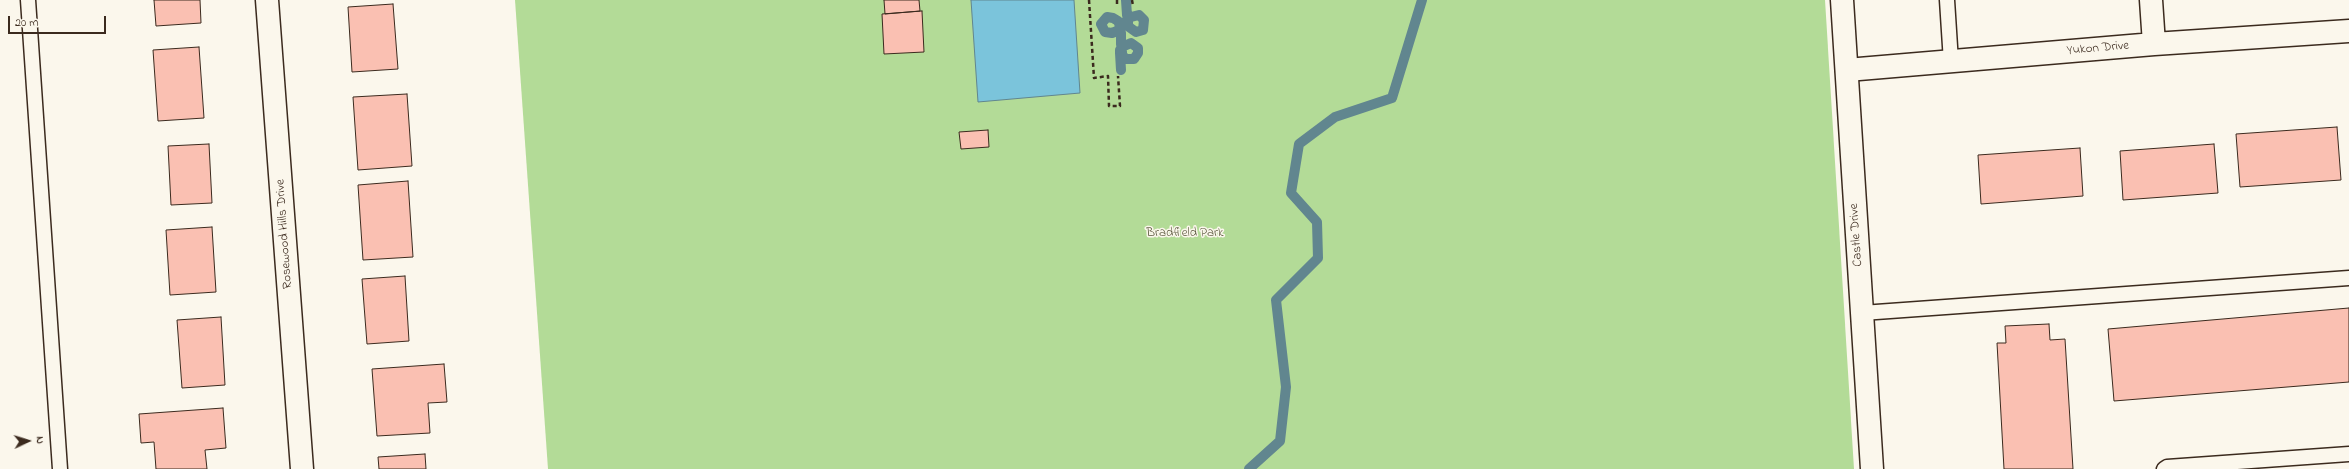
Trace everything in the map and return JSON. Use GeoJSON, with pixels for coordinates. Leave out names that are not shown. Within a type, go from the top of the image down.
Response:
{"type":"FeatureCollection","features":[{"type":"Feature","properties":{"kind":"street","name":"Rosewood Hills Drive"},"geometry":{"type":"LineString","coordinates":[[267,0],[302,469]]}},
{"type":"Feature","properties":{"kind":"street","name":"Castle Drive"},"geometry":{"type":"LineString","coordinates":[[1842,0],[1872,469]]}},
{"type":"Feature","properties":{"kind":"street"},"geometry":{"type":"LineString","coordinates":[[2151,0],[2154,44]]}},
{"type":"Feature","properties":{"kind":"street","name":"Yukon Drive"},"geometry":{"type":"LineString","coordinates":[[1847,70],[2154,44],[2349,32]]}},
{"type":"Feature","properties":{"kind":"lane"},"geometry":{"type":"LineString","coordinates":[[28,0],[60,469]]}},
{"type":"Feature","properties":{"kind":"lane"},"geometry":{"type":"LineString","coordinates":[[1947,0],[1951,62]]}},
{"type":"Feature","properties":{"kind":"lane"},"geometry":{"type":"LineString","coordinates":[[1862,313],[2349,278]]}},
{"type":"Feature","properties":{"kind":"lane"},"geometry":{"type":"LineString","coordinates":[[2164,469],[2168,467],[2349,454]]}},
{"type":"Feature","properties":{"kind":"path"},"geometry":{"type":"LineString","coordinates":[[1089,0],[1094,78],[1108,76],[1109,106],[1120,106],[1118,76]]}},
{"type":"Feature","properties":{"kind":"path"},"geometry":{"type":"LineString","coordinates":[[1117,0],[1117,6]]}},
{"type":"Feature","properties":{"kind":"path"},"geometry":{"type":"LineString","coordinates":[[1132,0],[1132,6]]}},
{"type":"Feature","properties":{"kind":"green space","name":"Bradfield Park"},"geometry":{"type":"Polygon","coordinates":[[[515,0],[1825,0],[1854,469],[548,469],[515,0]]]}},
{"type":"Feature","properties":{"kind":"water"},"geometry":{"type":"Polygon","coordinates":[[[971,0],[1074,0],[1080,93],[978,102],[971,0]]]}},
{"type":"Feature","properties":{"kind":"building"},"geometry":{"type":"Polygon","coordinates":[[[154,0],[200,0],[201,23],[156,26],[154,0]]]}},
{"type":"Feature","properties":{"kind":"building"},"geometry":{"type":"Polygon","coordinates":[[[884,0],[919,0],[920,11],[885,14],[884,0]]]}},
{"type":"Feature","properties":{"kind":"building"},"geometry":{"type":"Polygon","coordinates":[[[393,4],[398,69],[352,72],[348,7],[393,4]]]}},
{"type":"Feature","properties":{"kind":"building"},"geometry":{"type":"Polygon","coordinates":[[[922,11],[924,52],[884,54],[882,14],[922,11]]]}},
{"type":"Feature","properties":{"kind":"building"},"geometry":{"type":"Polygon","coordinates":[[[199,47],[204,118],[158,121],[153,50],[199,47]]]}},
{"type":"Feature","properties":{"kind":"building"},"geometry":{"type":"Polygon","coordinates":[[[407,94],[412,166],[358,170],[353,97],[407,94]]]}},
{"type":"Feature","properties":{"kind":"building"},"geometry":{"type":"Polygon","coordinates":[[[2337,127],[2341,180],[2240,187],[2236,134],[2337,127]]]}},
{"type":"Feature","properties":{"kind":"building"},"geometry":{"type":"Polygon","coordinates":[[[988,130],[989,147],[961,149],[959,132],[988,130]]]}},
{"type":"Feature","properties":{"kind":"building"},"geometry":{"type":"Polygon","coordinates":[[[209,144],[212,203],[171,205],[168,146],[209,144]]]}},
{"type":"Feature","properties":{"kind":"building"},"geometry":{"type":"Polygon","coordinates":[[[2214,144],[2218,193],[2123,200],[2120,151],[2214,144]]]}},
{"type":"Feature","properties":{"kind":"building"},"geometry":{"type":"Polygon","coordinates":[[[2080,148],[2083,196],[1981,204],[1978,155],[2080,148]]]}},
{"type":"Feature","properties":{"kind":"building"},"geometry":{"type":"Polygon","coordinates":[[[408,181],[413,257],[363,260],[358,185],[408,181]]]}},
{"type":"Feature","properties":{"kind":"building"},"geometry":{"type":"Polygon","coordinates":[[[212,227],[216,292],[170,295],[166,230],[212,227]]]}},
{"type":"Feature","properties":{"kind":"building"},"geometry":{"type":"Polygon","coordinates":[[[405,276],[409,341],[367,344],[362,279],[405,276]]]}},
{"type":"Feature","properties":{"kind":"building"},"geometry":{"type":"Polygon","coordinates":[[[2349,308],[2349,382],[2114,401],[2108,329],[2349,308]]]}},
{"type":"Feature","properties":{"kind":"building"},"geometry":{"type":"Polygon","coordinates":[[[221,317],[225,385],[182,388],[177,320],[221,317]]]}},
{"type":"Feature","properties":{"kind":"building"},"geometry":{"type":"Polygon","coordinates":[[[2049,324],[2050,340],[2065,339],[2073,469],[2004,469],[1997,343],[2006,343],[2005,326],[2049,324]]]}},
{"type":"Feature","properties":{"kind":"building"},"geometry":{"type":"Polygon","coordinates":[[[444,364],[447,402],[428,403],[430,433],[377,436],[372,369],[444,364]]]}},
{"type":"Feature","properties":{"kind":"building"},"geometry":{"type":"Polygon","coordinates":[[[223,408],[226,448],[205,450],[207,469],[156,469],[154,442],[141,443],[139,414],[223,408]]]}},
{"type":"Feature","properties":{"kind":"building"},"geometry":{"type":"Polygon","coordinates":[[[425,454],[426,469],[379,469],[378,457],[425,454]]]}},
{"type":"Feature","properties":{"kind":"waterway"},"geometry":{"type":"LineString","coordinates":[[1121,70],[1120,50],[1122,47],[1131,43],[1138,48],[1138,53],[1134,59],[1125,59],[1122,54],[1122,52],[1121,44],[1121,33],[1120,30],[1120,26],[1118,21],[1107,17],[1101,24],[1105,32],[1112,33],[1117,31],[1123,24],[1125,22],[1131,17],[1139,15],[1144,20],[1143,30],[1136,32],[1129,27],[1128,24],[1128,19],[1126,0]]}},
{"type":"Feature","properties":{"kind":"waterway"},"geometry":{"type":"LineString","coordinates":[[1249,469],[1280,441],[1286,387],[1276,300],[1318,258],[1317,222],[1291,193],[1299,144],[1335,117],[1392,98],[1422,0]]}}]}
